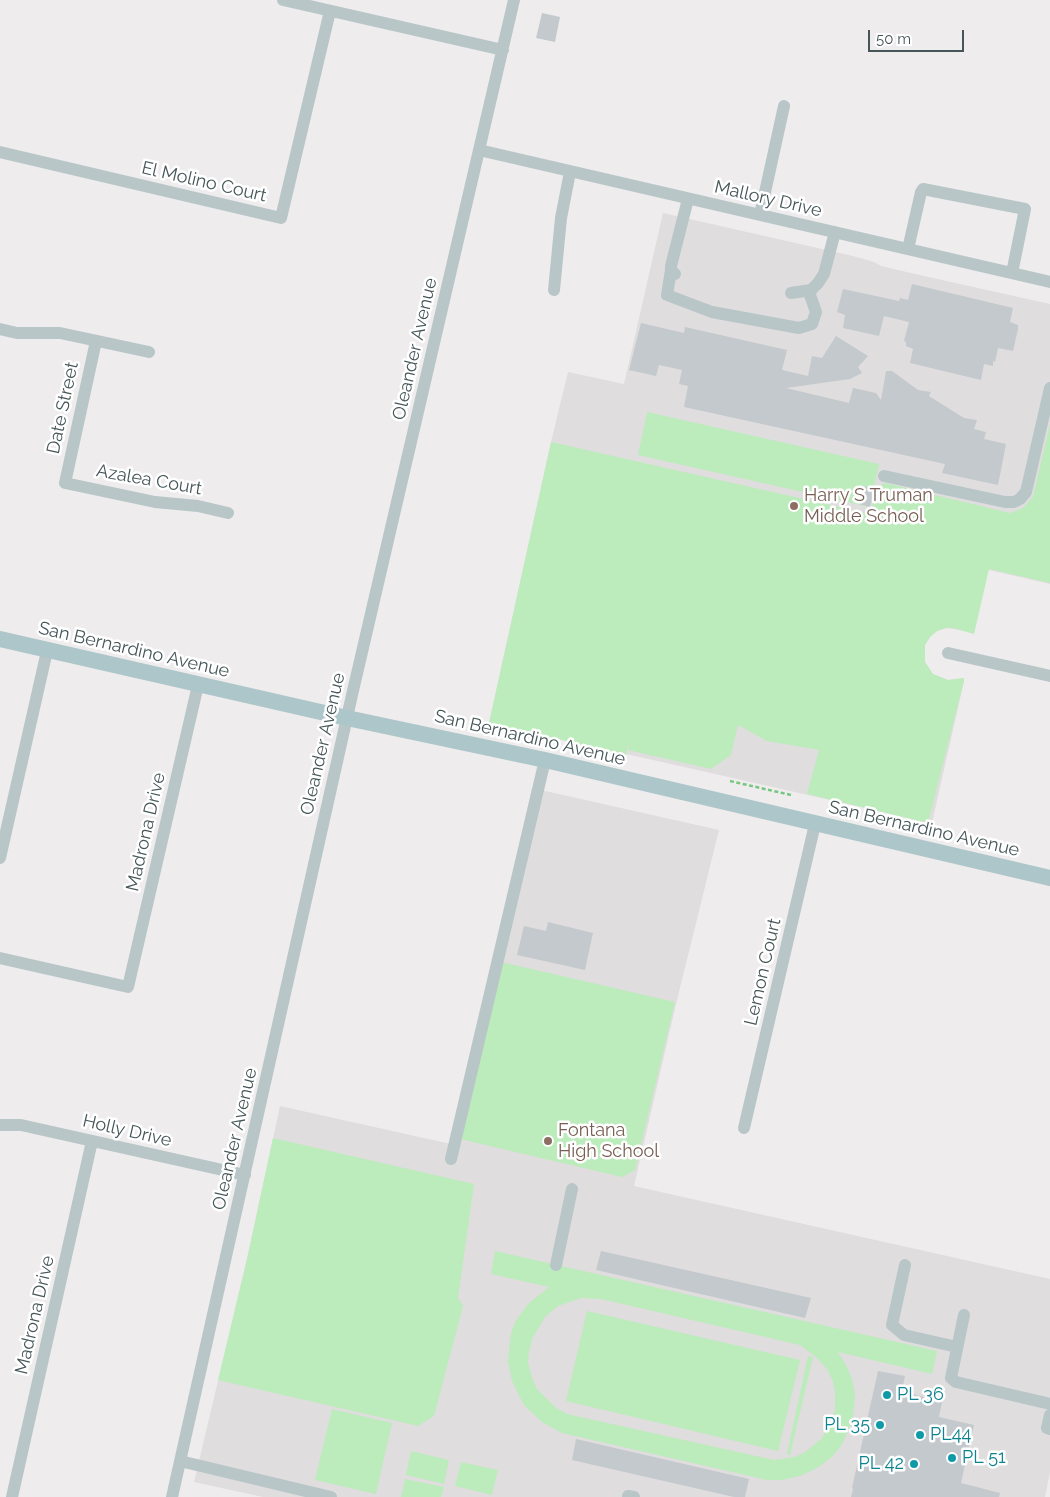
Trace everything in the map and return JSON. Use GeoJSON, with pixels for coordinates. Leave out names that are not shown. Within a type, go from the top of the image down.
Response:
{"type":"FeatureCollection","features":[{"type":"Feature","properties":{"kind":"main road","name":"San Bernardino Avenue"},"geometry":{"type":"LineString","coordinates":[[0,639],[347,718],[545,760],[1050,878]]}},
{"type":"Feature","properties":{"kind":"street"},"geometry":{"type":"LineString","coordinates":[[283,0],[503,50]]}},
{"type":"Feature","properties":{"kind":"street","name":"Oleander Avenue"},"geometry":{"type":"LineString","coordinates":[[172,1497],[347,718],[514,0]]}},
{"type":"Feature","properties":{"kind":"street","name":"El Molino Court"},"geometry":{"type":"LineString","coordinates":[[0,152],[281,218],[330,11]]}},
{"type":"Feature","properties":{"kind":"street"},"geometry":{"type":"LineString","coordinates":[[760,215],[784,106]]}},
{"type":"Feature","properties":{"kind":"street","name":"Mallory Drive"},"geometry":{"type":"LineString","coordinates":[[479,150],[1050,282]]}},
{"type":"Feature","properties":{"kind":"street"},"geometry":{"type":"LineString","coordinates":[[554,290],[561,218],[570,172]]}},
{"type":"Feature","properties":{"kind":"street"},"geometry":{"type":"LineString","coordinates":[[908,249],[921,192],[924,189],[1025,209],[1012,273]]}},
{"type":"Feature","properties":{"kind":"street"},"geometry":{"type":"LineString","coordinates":[[688,199],[670,266],[673,272],[666,296],[712,312],[798,328],[812,324],[816,312],[810,295],[811,290],[824,274],[834,232]]}},
{"type":"Feature","properties":{"kind":"street"},"geometry":{"type":"LineString","coordinates":[[791,293],[811,290]]}},
{"type":"Feature","properties":{"kind":"street"},"geometry":{"type":"LineString","coordinates":[[0,329],[17,333],[60,333],[149,352]]}},
{"type":"Feature","properties":{"kind":"street","name":"Date Street"},"geometry":{"type":"LineString","coordinates":[[65,483],[96,341]]}},
{"type":"Feature","properties":{"kind":"street"},"geometry":{"type":"LineString","coordinates":[[884,476],[1005,502],[1014,502],[1020,499],[1026,492],[1050,388]]}},
{"type":"Feature","properties":{"kind":"street","name":"Azalea Court"},"geometry":{"type":"LineString","coordinates":[[65,483],[155,502],[198,506],[228,513]]}},
{"type":"Feature","properties":{"kind":"street"},"geometry":{"type":"LineString","coordinates":[[0,858],[46,651]]}},
{"type":"Feature","properties":{"kind":"street"},"geometry":{"type":"LineString","coordinates":[[948,653],[1050,676]]}},
{"type":"Feature","properties":{"kind":"street","name":"Madrona Drive"},"geometry":{"type":"LineString","coordinates":[[0,958],[128,987],[198,684]]}},
{"type":"Feature","properties":{"kind":"street"},"geometry":{"type":"LineString","coordinates":[[451,1159],[545,760]]}},
{"type":"Feature","properties":{"kind":"street","name":"Lemon Court"},"geometry":{"type":"LineString","coordinates":[[744,1128],[816,824]]}},
{"type":"Feature","properties":{"kind":"street","name":"Holly Drive"},"geometry":{"type":"LineString","coordinates":[[0,1125],[21,1125],[245,1175]]}},
{"type":"Feature","properties":{"kind":"street","name":"Madrona Drive"},"geometry":{"type":"LineString","coordinates":[[12,1497],[92,1141]]}},
{"type":"Feature","properties":{"kind":"street"},"geometry":{"type":"LineString","coordinates":[[556,1264],[572,1189]]}},
{"type":"Feature","properties":{"kind":"street"},"geometry":{"type":"LineString","coordinates":[[905,1265],[892,1325],[904,1335],[957,1347]]}},
{"type":"Feature","properties":{"kind":"street"},"geometry":{"type":"LineString","coordinates":[[964,1315],[951,1378],[956,1382],[1050,1404]]}},
{"type":"Feature","properties":{"kind":"street"},"geometry":{"type":"LineString","coordinates":[[1049,1429],[1050,1415]]}},
{"type":"Feature","properties":{"kind":"street"},"geometry":{"type":"LineString","coordinates":[[180,1461],[331,1497]]}},
{"type":"Feature","properties":{"kind":"path"},"geometry":{"type":"LineString","coordinates":[[730,781],[791,795]]}},
{"type":"Feature","properties":{"kind":"shaded area","name":"Harry S Truman Middle School"},"geometry":{"type":"Polygon","coordinates":[[[663,213],[853,256],[881,266],[1050,304],[1050,584],[989,570],[961,630],[946,628],[937,631],[925,645],[925,662],[933,674],[948,680],[964,678],[932,823],[489,723],[568,372],[624,384],[663,213]]]}},
{"type":"Feature","properties":{"kind":"shaded area","name":"Fontana High School"},"geometry":{"type":"Polygon","coordinates":[[[532,788],[719,830],[634,1186],[1050,1279],[1050,1472],[1045,1497],[263,1497],[194,1482],[247,1259],[280,1106],[451,1144],[532,788]]]}},
{"type":"Feature","properties":{"kind":"green space"},"geometry":{"type":"Polygon","coordinates":[[[647,412],[879,464],[870,507],[638,455],[647,412]]]}},
{"type":"Feature","properties":{"kind":"green space"},"geometry":{"type":"Polygon","coordinates":[[[1050,424],[1050,583],[989,569],[974,634],[946,628],[937,631],[925,645],[925,662],[933,674],[948,680],[964,678],[928,823],[807,794],[819,750],[767,741],[738,725],[731,755],[711,769],[628,750],[629,741],[626,755],[489,723],[551,442],[870,514],[877,488],[885,483],[1010,513],[1023,508],[1033,497],[1050,424]]]}},
{"type":"Feature","properties":{"kind":"green space"},"geometry":{"type":"Polygon","coordinates":[[[501,962],[675,1002],[635,1170],[622,1177],[460,1139],[501,962]]]}},
{"type":"Feature","properties":{"kind":"green space"},"geometry":{"type":"Polygon","coordinates":[[[273,1138],[474,1184],[458,1298],[463,1306],[434,1416],[418,1426],[218,1380],[273,1138]]]}},
{"type":"Feature","properties":{"kind":"green space"},"geometry":{"type":"Polygon","coordinates":[[[495,1251],[937,1351],[932,1374],[838,1352],[852,1379],[855,1395],[853,1416],[841,1446],[832,1457],[817,1468],[800,1476],[782,1480],[767,1480],[562,1433],[542,1422],[524,1405],[512,1381],[508,1361],[511,1333],[516,1320],[528,1304],[549,1287],[491,1274],[495,1251]],[[581,1298],[558,1306],[545,1317],[532,1339],[528,1362],[537,1389],[556,1408],[567,1414],[774,1460],[794,1457],[804,1453],[821,1439],[832,1422],[835,1409],[833,1381],[827,1369],[817,1358],[800,1345],[601,1299],[581,1298]]]}},
{"type":"Feature","properties":{"kind":"green space"},"geometry":{"type":"Polygon","coordinates":[[[587,1311],[800,1360],[778,1451],[566,1401],[587,1311]]]}},
{"type":"Feature","properties":{"kind":"green space"},"geometry":{"type":"Polygon","coordinates":[[[808,1356],[813,1357],[790,1455],[787,1454],[808,1356]]]}},
{"type":"Feature","properties":{"kind":"green space"},"geometry":{"type":"Polygon","coordinates":[[[332,1409],[392,1423],[376,1494],[315,1480],[332,1409]]]}},
{"type":"Feature","properties":{"kind":"green space"},"geometry":{"type":"Polygon","coordinates":[[[411,1451],[449,1460],[444,1484],[406,1475],[411,1451]]]}},
{"type":"Feature","properties":{"kind":"green space"},"geometry":{"type":"Polygon","coordinates":[[[461,1462],[498,1470],[492,1495],[455,1486],[461,1462]]]}},
{"type":"Feature","properties":{"kind":"green space"},"geometry":{"type":"Polygon","coordinates":[[[405,1479],[444,1487],[441,1497],[401,1497],[405,1479]]]}},
{"type":"Feature","properties":{"kind":"building"},"geometry":{"type":"Polygon","coordinates":[[[542,13],[560,17],[555,42],[536,38],[542,13]]]}},
{"type":"Feature","properties":{"kind":"building"},"geometry":{"type":"Polygon","coordinates":[[[912,284],[1013,308],[1010,322],[1018,325],[1018,329],[1013,351],[998,348],[993,366],[984,364],[981,380],[910,363],[913,349],[906,346],[904,341],[909,322],[884,316],[879,336],[843,328],[845,315],[837,312],[843,289],[899,301],[900,298],[908,300],[912,284]]]}},
{"type":"Feature","properties":{"kind":"building"},"geometry":{"type":"Polygon","coordinates":[[[641,323],[684,333],[685,327],[787,350],[782,370],[808,376],[812,356],[822,358],[836,336],[868,356],[858,367],[862,373],[850,379],[786,388],[849,403],[853,388],[876,393],[881,400],[886,371],[892,371],[918,390],[931,392],[929,396],[964,418],[977,420],[974,429],[986,432],[984,439],[1006,444],[998,485],[942,473],[945,464],[684,407],[688,386],[679,384],[682,370],[659,365],[656,376],[629,370],[641,323]]]}},
{"type":"Feature","properties":{"kind":"building"},"geometry":{"type":"Polygon","coordinates":[[[863,486],[874,489],[870,507],[859,504],[863,486]]]}},
{"type":"Feature","properties":{"kind":"building"},"geometry":{"type":"Polygon","coordinates":[[[548,922],[593,933],[585,970],[517,955],[524,926],[546,931],[548,922]]]}},
{"type":"Feature","properties":{"kind":"building"},"geometry":{"type":"Polygon","coordinates":[[[601,1251],[811,1298],[805,1318],[596,1270],[601,1251]]]}},
{"type":"Feature","properties":{"kind":"building"},"geometry":{"type":"Polygon","coordinates":[[[878,1371],[905,1376],[902,1391],[942,1402],[939,1417],[974,1425],[961,1483],[1000,1493],[999,1497],[851,1497],[878,1371]]]}},
{"type":"Feature","properties":{"kind":"building"},"geometry":{"type":"Polygon","coordinates":[[[576,1439],[749,1479],[745,1497],[734,1497],[572,1460],[576,1439]]]}},
{"type":"Feature","properties":{"kind":"place","name":"Harry S Truman Middle School"},"geometry":{"type":"Point","coordinates":[794,506]}},
{"type":"Feature","properties":{"kind":"place","name":"Fontana High School"},"geometry":{"type":"Point","coordinates":[548,1141]}},
{"type":"Feature","properties":{"kind":"place","name":"PL 36"},"geometry":{"type":"Point","coordinates":[887,1395]}},
{"type":"Feature","properties":{"kind":"place","name":"PL 35"},"geometry":{"type":"Point","coordinates":[880,1425]}},
{"type":"Feature","properties":{"kind":"place","name":"PL44"},"geometry":{"type":"Point","coordinates":[920,1435]}},
{"type":"Feature","properties":{"kind":"place","name":"PL 51"},"geometry":{"type":"Point","coordinates":[952,1458]}},
{"type":"Feature","properties":{"kind":"place","name":"PL 42"},"geometry":{"type":"Point","coordinates":[914,1464]}}]}
